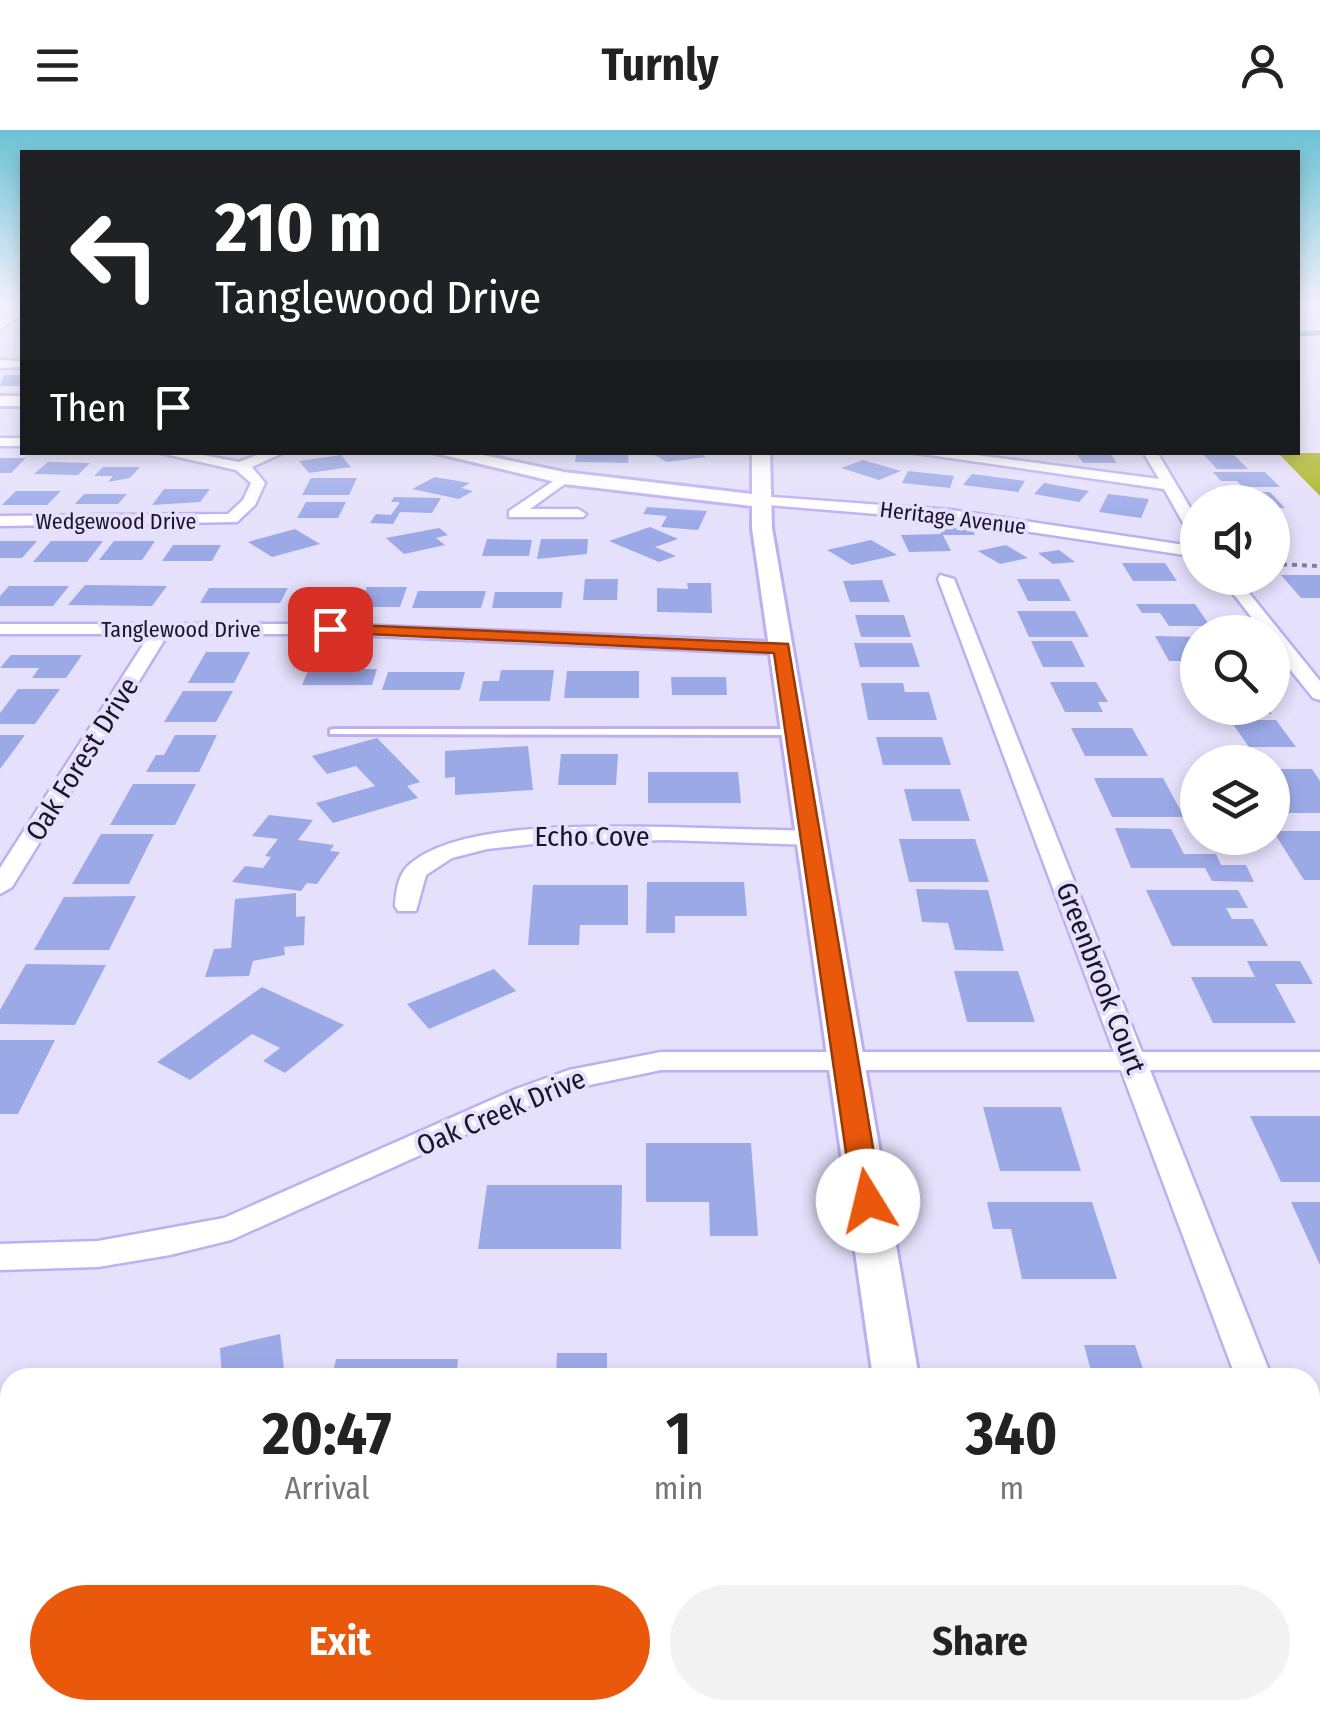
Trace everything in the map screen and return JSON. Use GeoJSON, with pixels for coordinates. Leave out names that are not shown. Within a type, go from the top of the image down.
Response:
{"type":"FeatureCollection","features":[{"type":"Feature","properties":{"kind":"street"},"geometry":{"type":"LineString","coordinates":[[178,455],[240,467],[270,455]]}},
{"type":"Feature","properties":{"kind":"street","name":"Heritage Avenue"},"geometry":{"type":"LineString","coordinates":[[454,455],[564,478],[708,493],[960,504],[1180,534]]}},
{"type":"Feature","properties":{"kind":"street"},"geometry":{"type":"LineString","coordinates":[[761,455],[760,496],[782,648],[894,1368]]}},
{"type":"Feature","properties":{"kind":"street"},"geometry":{"type":"LineString","coordinates":[[939,455],[1168,485]]}},
{"type":"Feature","properties":{"kind":"street"},"geometry":{"type":"LineString","coordinates":[[1152,455],[1180,505]]}},
{"type":"Feature","properties":{"kind":"street","name":"Wedgewood Drive"},"geometry":{"type":"LineString","coordinates":[[0,521],[232,518],[250,502],[258,484],[250,472],[240,467]]}},
{"type":"Feature","properties":{"kind":"street"},"geometry":{"type":"LineString","coordinates":[[564,478],[514,514],[578,514]]}},
{"type":"Feature","properties":{"kind":"street","name":"Heritage Avenue"},"geometry":{"type":"LineString","coordinates":[[760,496],[951,515],[1180,549]]}},
{"type":"Feature","properties":{"kind":"street","name":"Greenbrook Court"},"geometry":{"type":"LineString","coordinates":[[946,579],[1250,1368]]}},
{"type":"Feature","properties":{"kind":"street"},"geometry":{"type":"LineString","coordinates":[[1242,595],[1258,615]]}},
{"type":"Feature","properties":{"kind":"street","name":"Tanglewood Drive"},"geometry":{"type":"LineString","coordinates":[[0,629],[330,629],[782,648]]}},
{"type":"Feature","properties":{"kind":"street","name":"Oak Forest Drive"},"geometry":{"type":"LineString","coordinates":[[0,887],[162,630]]}},
{"type":"Feature","properties":{"kind":"street"},"geometry":{"type":"LineString","coordinates":[[1290,656],[1320,694]]}},
{"type":"Feature","properties":{"kind":"street","name":"Echo Cove"},"geometry":{"type":"LineString","coordinates":[[406,906],[418,868],[440,855],[532,834],[812,838]]}},
{"type":"Feature","properties":{"kind":"street","name":"Oak Creek Drive"},"geometry":{"type":"LineString","coordinates":[[0,1257],[98,1254],[170,1243],[231,1228],[307,1198],[526,1096],[615,1068],[662,1061],[1320,1061]]}},
{"type":"Feature","properties":{"kind":"lane"},"geometry":{"type":"LineString","coordinates":[[334,732],[795,732]]}},
{"type":"Feature","properties":{"kind":"path"},"geometry":{"type":"LineString","coordinates":[[1290,565],[1320,566]]}},
{"type":"Feature","properties":{"kind":"shaded area"},"geometry":{"type":"Polygon","coordinates":[[[1320,453],[1320,496],[1280,455],[1320,453]]]}},
{"type":"Feature","properties":{"kind":"building"},"geometry":{"type":"Polygon","coordinates":[[[3,377],[20,377],[20,386],[0,386],[3,377]]]}},
{"type":"Feature","properties":{"kind":"building"},"geometry":{"type":"Polygon","coordinates":[[[341,455],[351,467],[309,473],[299,461],[341,455]]]}},
{"type":"Feature","properties":{"kind":"building"},"geometry":{"type":"Polygon","coordinates":[[[576,455],[629,455],[628,463],[575,462],[576,455]]]}},
{"type":"Feature","properties":{"kind":"building"},"geometry":{"type":"Polygon","coordinates":[[[654,455],[706,457],[667,462],[654,455]]]}},
{"type":"Feature","properties":{"kind":"building"},"geometry":{"type":"Polygon","coordinates":[[[1077,455],[1111,455],[1117,463],[1083,463],[1077,455]]]}},
{"type":"Feature","properties":{"kind":"building"},"geometry":{"type":"Polygon","coordinates":[[[1204,455],[1234,455],[1248,469],[1217,469],[1204,455]]]}},
{"type":"Feature","properties":{"kind":"building"},"geometry":{"type":"Polygon","coordinates":[[[0,458],[26,458],[11,473],[0,473],[0,458]]]}},
{"type":"Feature","properties":{"kind":"building"},"geometry":{"type":"Polygon","coordinates":[[[863,460],[901,471],[879,480],[841,468],[863,460]]]}},
{"type":"Feature","properties":{"kind":"building"},"geometry":{"type":"Polygon","coordinates":[[[48,462],[90,463],[78,475],[34,474],[48,462]]]}},
{"type":"Feature","properties":{"kind":"building"},"geometry":{"type":"Polygon","coordinates":[[[103,467],[140,467],[130,478],[108,482],[113,476],[94,476],[103,467]]]}},
{"type":"Feature","properties":{"kind":"building"},"geometry":{"type":"Polygon","coordinates":[[[908,471],[954,476],[950,488],[902,483],[908,471]]]}},
{"type":"Feature","properties":{"kind":"building"},"geometry":{"type":"Polygon","coordinates":[[[1213,472],[1265,472],[1278,485],[1241,485],[1237,481],[1221,481],[1213,472]]]}},
{"type":"Feature","properties":{"kind":"building"},"geometry":{"type":"Polygon","coordinates":[[[972,474],[1025,481],[1018,492],[963,485],[972,474]]]}},
{"type":"Feature","properties":{"kind":"building"},"geometry":{"type":"Polygon","coordinates":[[[435,477],[470,483],[461,488],[473,491],[459,499],[412,489],[435,477]]]}},
{"type":"Feature","properties":{"kind":"building"},"geometry":{"type":"Polygon","coordinates":[[[311,478],[357,478],[349,495],[302,495],[311,478]]]}},
{"type":"Feature","properties":{"kind":"building"},"geometry":{"type":"Polygon","coordinates":[[[1044,483],[1089,491],[1079,502],[1034,494],[1044,483]]]}},
{"type":"Feature","properties":{"kind":"building"},"geometry":{"type":"Polygon","coordinates":[[[164,489],[210,489],[200,502],[152,505],[164,489]]]}},
{"type":"Feature","properties":{"kind":"building"},"geometry":{"type":"Polygon","coordinates":[[[16,491],[61,491],[47,505],[2,505],[16,491]]]}},
{"type":"Feature","properties":{"kind":"building"},"geometry":{"type":"Polygon","coordinates":[[[84,494],[127,494],[118,504],[75,504],[84,494]]]}},
{"type":"Feature","properties":{"kind":"building"},"geometry":{"type":"Polygon","coordinates":[[[1108,494],[1149,499],[1141,518],[1099,512],[1108,494]]]}},
{"type":"Feature","properties":{"kind":"building"},"geometry":{"type":"Polygon","coordinates":[[[394,497],[441,498],[432,513],[400,512],[393,524],[370,523],[376,514],[391,515],[400,502],[391,502],[394,497]]]}},
{"type":"Feature","properties":{"kind":"building"},"geometry":{"type":"Polygon","coordinates":[[[306,502],[346,502],[338,518],[297,518],[306,502]]]}},
{"type":"Feature","properties":{"kind":"building"},"geometry":{"type":"Polygon","coordinates":[[[647,507],[707,511],[698,530],[661,527],[667,516],[643,514],[647,507]]]}},
{"type":"Feature","properties":{"kind":"building"},"geometry":{"type":"Polygon","coordinates":[[[650,527],[678,539],[655,547],[676,556],[659,562],[609,541],[650,527]]]}},
{"type":"Feature","properties":{"kind":"building"},"geometry":{"type":"Polygon","coordinates":[[[937,527],[971,527],[975,535],[943,535],[951,551],[909,552],[901,535],[941,534],[937,527]]]}},
{"type":"Feature","properties":{"kind":"building"},"geometry":{"type":"Polygon","coordinates":[[[439,528],[448,535],[436,538],[445,545],[404,554],[386,538],[439,528]]]}},
{"type":"Feature","properties":{"kind":"building"},"geometry":{"type":"Polygon","coordinates":[[[295,529],[320,544],[272,557],[248,542],[295,529]]]}},
{"type":"Feature","properties":{"kind":"building"},"geometry":{"type":"Polygon","coordinates":[[[487,539],[532,540],[529,556],[482,556],[487,539]]]}},
{"type":"Feature","properties":{"kind":"building"},"geometry":{"type":"Polygon","coordinates":[[[541,539],[588,539],[587,554],[537,559],[541,539]]]}},
{"type":"Feature","properties":{"kind":"building"},"geometry":{"type":"Polygon","coordinates":[[[871,540],[897,555],[852,565],[827,550],[871,540]]]}},
{"type":"Feature","properties":{"kind":"building"},"geometry":{"type":"Polygon","coordinates":[[[0,541],[37,541],[22,558],[0,558],[0,541]]]}},
{"type":"Feature","properties":{"kind":"building"},"geometry":{"type":"Polygon","coordinates":[[[51,541],[103,541],[87,562],[33,562],[51,541]]]}},
{"type":"Feature","properties":{"kind":"building"},"geometry":{"type":"Polygon","coordinates":[[[114,541],[155,541],[142,560],[99,560],[114,541]]]}},
{"type":"Feature","properties":{"kind":"building"},"geometry":{"type":"Polygon","coordinates":[[[173,545],[221,545],[212,561],[162,561],[173,545]]]}},
{"type":"Feature","properties":{"kind":"building"},"geometry":{"type":"Polygon","coordinates":[[[1006,545],[1028,558],[1000,564],[978,551],[1006,545]]]}},
{"type":"Feature","properties":{"kind":"building"},"geometry":{"type":"Polygon","coordinates":[[[1059,550],[1075,562],[1053,564],[1038,553],[1059,550]]]}},
{"type":"Feature","properties":{"kind":"building"},"geometry":{"type":"Polygon","coordinates":[[[1122,563],[1165,563],[1177,581],[1133,581],[1122,563]]]}},
{"type":"Feature","properties":{"kind":"building"},"geometry":{"type":"Polygon","coordinates":[[[1290,575],[1320,575],[1320,598],[1301,598],[1290,585],[1290,575]]]}},
{"type":"Feature","properties":{"kind":"building"},"geometry":{"type":"Polygon","coordinates":[[[585,579],[618,579],[617,600],[583,600],[585,579]]]}},
{"type":"Feature","properties":{"kind":"building"},"geometry":{"type":"Polygon","coordinates":[[[1017,579],[1059,579],[1071,601],[1028,601],[1017,579]]]}},
{"type":"Feature","properties":{"kind":"building"},"geometry":{"type":"Polygon","coordinates":[[[882,580],[890,602],[850,602],[843,581],[882,580]]]}},
{"type":"Feature","properties":{"kind":"building"},"geometry":{"type":"Polygon","coordinates":[[[687,583],[711,583],[712,613],[657,612],[657,588],[688,589],[687,583]]]}},
{"type":"Feature","properties":{"kind":"building"},"geometry":{"type":"Polygon","coordinates":[[[85,585],[167,586],[152,606],[68,605],[85,585]]]}},
{"type":"Feature","properties":{"kind":"building"},"geometry":{"type":"Polygon","coordinates":[[[9,586],[69,586],[53,606],[0,606],[0,596],[9,586]]]}},
{"type":"Feature","properties":{"kind":"building"},"geometry":{"type":"Polygon","coordinates":[[[367,587],[407,587],[400,607],[337,607],[343,592],[365,592],[367,587]]]}},
{"type":"Feature","properties":{"kind":"building"},"geometry":{"type":"Polygon","coordinates":[[[209,588],[288,588],[280,603],[200,603],[209,588]]]}},
{"type":"Feature","properties":{"kind":"building"},"geometry":{"type":"Polygon","coordinates":[[[418,591],[486,591],[481,608],[412,608],[418,591]]]}},
{"type":"Feature","properties":{"kind":"building"},"geometry":{"type":"Polygon","coordinates":[[[495,592],[563,592],[561,608],[492,608],[495,592]]]}},
{"type":"Feature","properties":{"kind":"building"},"geometry":{"type":"Polygon","coordinates":[[[1136,604],[1195,604],[1202,615],[1180,615],[1180,626],[1169,626],[1160,613],[1142,613],[1136,604]]]}},
{"type":"Feature","properties":{"kind":"building"},"geometry":{"type":"Polygon","coordinates":[[[1017,611],[1075,611],[1089,637],[1029,637],[1017,611]]]}},
{"type":"Feature","properties":{"kind":"building"},"geometry":{"type":"Polygon","coordinates":[[[855,615],[904,615],[911,637],[861,637],[855,615]]]}},
{"type":"Feature","properties":{"kind":"building"},"geometry":{"type":"Polygon","coordinates":[[[1155,636],[1180,637],[1180,661],[1169,661],[1155,636]]]}},
{"type":"Feature","properties":{"kind":"building"},"geometry":{"type":"Polygon","coordinates":[[[1031,641],[1072,641],[1085,667],[1043,667],[1031,641]]]}},
{"type":"Feature","properties":{"kind":"building"},"geometry":{"type":"Polygon","coordinates":[[[854,643],[912,643],[920,667],[860,667],[854,643]]]}},
{"type":"Feature","properties":{"kind":"building"},"geometry":{"type":"Polygon","coordinates":[[[206,652],[250,652],[234,683],[188,683],[206,652]]]}},
{"type":"Feature","properties":{"kind":"building"},"geometry":{"type":"Polygon","coordinates":[[[11,655],[82,655],[66,678],[32,678],[39,668],[0,668],[11,655]]]}},
{"type":"Feature","properties":{"kind":"building"},"geometry":{"type":"Polygon","coordinates":[[[312,661],[344,661],[341,669],[377,669],[372,685],[302,685],[312,661]]]}},
{"type":"Feature","properties":{"kind":"building"},"geometry":{"type":"Polygon","coordinates":[[[501,670],[554,670],[550,701],[479,701],[483,681],[499,681],[501,670]]]}},
{"type":"Feature","properties":{"kind":"building"},"geometry":{"type":"Polygon","coordinates":[[[567,671],[639,671],[639,698],[564,698],[567,671]]]}},
{"type":"Feature","properties":{"kind":"building"},"geometry":{"type":"Polygon","coordinates":[[[388,672],[465,672],[460,690],[382,690],[388,672]]]}},
{"type":"Feature","properties":{"kind":"building"},"geometry":{"type":"Polygon","coordinates":[[[671,677],[726,677],[727,695],[672,695],[671,677]]]}},
{"type":"Feature","properties":{"kind":"building"},"geometry":{"type":"Polygon","coordinates":[[[1050,682],[1096,682],[1108,702],[1098,702],[1103,712],[1065,712],[1050,682]]]}},
{"type":"Feature","properties":{"kind":"building"},"geometry":{"type":"Polygon","coordinates":[[[861,683],[903,683],[905,692],[929,692],[937,720],[868,720],[861,683]]]}},
{"type":"Feature","properties":{"kind":"building"},"geometry":{"type":"Polygon","coordinates":[[[18,689],[60,689],[35,724],[0,724],[0,713],[18,689]]]}},
{"type":"Feature","properties":{"kind":"building"},"geometry":{"type":"Polygon","coordinates":[[[183,691],[233,691],[216,722],[164,722],[183,691]]]}},
{"type":"Feature","properties":{"kind":"building"},"geometry":{"type":"Polygon","coordinates":[[[1234,725],[1280,725],[1296,747],[1290,745],[1248,745],[1234,725]]]}},
{"type":"Feature","properties":{"kind":"building"},"geometry":{"type":"Polygon","coordinates":[[[1071,728],[1132,728],[1148,756],[1085,756],[1071,728]]]}},
{"type":"Feature","properties":{"kind":"building"},"geometry":{"type":"Polygon","coordinates":[[[0,735],[25,735],[0,769],[0,735]]]}},
{"type":"Feature","properties":{"kind":"building"},"geometry":{"type":"Polygon","coordinates":[[[175,735],[217,735],[199,772],[146,772],[156,755],[164,755],[175,735]]]}},
{"type":"Feature","properties":{"kind":"building"},"geometry":{"type":"Polygon","coordinates":[[[876,737],[942,737],[951,765],[883,765],[876,737]]]}},
{"type":"Feature","properties":{"kind":"building"},"geometry":{"type":"Polygon","coordinates":[[[377,738],[420,782],[407,786],[418,798],[333,823],[316,803],[375,786],[356,766],[327,774],[312,756],[377,738]]]}},
{"type":"Feature","properties":{"kind":"building"},"geometry":{"type":"Polygon","coordinates":[[[528,746],[533,790],[455,795],[455,777],[445,778],[445,751],[528,746]]]}},
{"type":"Feature","properties":{"kind":"building"},"geometry":{"type":"Polygon","coordinates":[[[561,754],[618,754],[616,785],[558,785],[561,754]]]}},
{"type":"Feature","properties":{"kind":"building"},"geometry":{"type":"Polygon","coordinates":[[[1290,769],[1312,769],[1320,781],[1320,813],[1290,813],[1290,769]]]}},
{"type":"Feature","properties":{"kind":"building"},"geometry":{"type":"Polygon","coordinates":[[[648,772],[738,772],[741,803],[648,803],[648,772]]]}},
{"type":"Feature","properties":{"kind":"building"},"geometry":{"type":"Polygon","coordinates":[[[1094,778],[1163,778],[1180,810],[1180,817],[1112,817],[1094,778]]]}},
{"type":"Feature","properties":{"kind":"building"},"geometry":{"type":"Polygon","coordinates":[[[133,784],[196,784],[175,825],[110,825],[133,784]]]}},
{"type":"Feature","properties":{"kind":"building"},"geometry":{"type":"Polygon","coordinates":[[[904,789],[960,789],[970,821],[912,821],[904,789]]]}},
{"type":"Feature","properties":{"kind":"building"},"geometry":{"type":"Polygon","coordinates":[[[269,815],[313,820],[298,840],[334,845],[330,851],[340,852],[317,884],[307,883],[301,891],[232,882],[245,866],[263,868],[271,857],[265,856],[278,839],[252,836],[269,815]]]}},
{"type":"Feature","properties":{"kind":"building"},"geometry":{"type":"Polygon","coordinates":[[[1115,828],[1171,829],[1180,855],[1216,855],[1221,865],[1246,865],[1254,882],[1212,881],[1205,868],[1131,868],[1115,828]]]}},
{"type":"Feature","properties":{"kind":"building"},"geometry":{"type":"Polygon","coordinates":[[[1290,831],[1320,831],[1320,880],[1304,880],[1288,855],[1290,831]]]}},
{"type":"Feature","properties":{"kind":"building"},"geometry":{"type":"Polygon","coordinates":[[[101,834],[154,834],[129,884],[72,884],[101,834]]]}},
{"type":"Feature","properties":{"kind":"building"},"geometry":{"type":"Polygon","coordinates":[[[899,839],[975,839],[989,882],[909,882],[899,839]]]}},
{"type":"Feature","properties":{"kind":"building"},"geometry":{"type":"Polygon","coordinates":[[[647,882],[744,882],[747,916],[675,916],[675,933],[646,933],[647,882]]]}},
{"type":"Feature","properties":{"kind":"building"},"geometry":{"type":"Polygon","coordinates":[[[533,885],[628,885],[628,925],[580,925],[579,945],[528,945],[533,885]]]}},
{"type":"Feature","properties":{"kind":"building"},"geometry":{"type":"Polygon","coordinates":[[[916,889],[988,890],[1004,951],[955,950],[948,923],[922,922],[916,889]]]}},
{"type":"Feature","properties":{"kind":"building"},"geometry":{"type":"Polygon","coordinates":[[[1146,890],[1238,890],[1248,908],[1226,908],[1232,919],[1253,919],[1268,946],[1172,946],[1146,890]]]}},
{"type":"Feature","properties":{"kind":"building"},"geometry":{"type":"Polygon","coordinates":[[[296,893],[296,917],[305,916],[304,945],[284,947],[285,955],[253,961],[249,976],[205,977],[214,949],[231,948],[235,899],[296,893]]]}},
{"type":"Feature","properties":{"kind":"building"},"geometry":{"type":"Polygon","coordinates":[[[136,896],[109,950],[34,950],[64,897],[136,896]]]}},
{"type":"Feature","properties":{"kind":"building"},"geometry":{"type":"Polygon","coordinates":[[[1247,961],[1300,961],[1313,984],[1275,984],[1296,1023],[1213,1023],[1191,977],[1255,977],[1247,961]]]}},
{"type":"Feature","properties":{"kind":"building"},"geometry":{"type":"Polygon","coordinates":[[[26,964],[106,965],[75,1025],[0,1024],[0,1010],[26,964]]]}},
{"type":"Feature","properties":{"kind":"building"},"geometry":{"type":"Polygon","coordinates":[[[494,969],[516,991],[429,1029],[407,1004],[494,969]]]}},
{"type":"Feature","properties":{"kind":"building"},"geometry":{"type":"Polygon","coordinates":[[[954,971],[1018,971],[1035,1022],[967,1022],[954,971]]]}},
{"type":"Feature","properties":{"kind":"building"},"geometry":{"type":"Polygon","coordinates":[[[262,987],[344,1025],[285,1073],[263,1061],[280,1048],[252,1034],[190,1080],[157,1062],[262,987]]]}},
{"type":"Feature","properties":{"kind":"building"},"geometry":{"type":"Polygon","coordinates":[[[0,1040],[55,1040],[18,1114],[0,1114],[0,1040]]]}},
{"type":"Feature","properties":{"kind":"building"},"geometry":{"type":"Polygon","coordinates":[[[983,1107],[1061,1107],[1081,1171],[1000,1171],[983,1107]]]}},
{"type":"Feature","properties":{"kind":"building"},"geometry":{"type":"Polygon","coordinates":[[[1250,1116],[1320,1116],[1320,1182],[1281,1182],[1250,1116]]]}},
{"type":"Feature","properties":{"kind":"building"},"geometry":{"type":"Polygon","coordinates":[[[646,1143],[751,1143],[758,1236],[710,1236],[709,1202],[646,1202],[646,1143]]]}},
{"type":"Feature","properties":{"kind":"building"},"geometry":{"type":"Polygon","coordinates":[[[487,1185],[622,1185],[621,1249],[478,1249],[487,1185]]]}},
{"type":"Feature","properties":{"kind":"building"},"geometry":{"type":"Polygon","coordinates":[[[987,1202],[1092,1202],[1117,1279],[1022,1279],[1011,1229],[993,1229],[987,1202]]]}},
{"type":"Feature","properties":{"kind":"building"},"geometry":{"type":"Polygon","coordinates":[[[1291,1202],[1320,1202],[1320,1265],[1291,1202]]]}},
{"type":"Feature","properties":{"kind":"building"},"geometry":{"type":"Polygon","coordinates":[[[280,1334],[284,1368],[221,1368],[220,1348],[280,1334]]]}},
{"type":"Feature","properties":{"kind":"building"},"geometry":{"type":"Polygon","coordinates":[[[1084,1345],[1135,1345],[1143,1368],[1090,1368],[1084,1345]]]}},
{"type":"Feature","properties":{"kind":"building"},"geometry":{"type":"Polygon","coordinates":[[[557,1353],[607,1353],[607,1368],[556,1368],[557,1353]]]}},
{"type":"Feature","properties":{"kind":"building"},"geometry":{"type":"Polygon","coordinates":[[[336,1359],[458,1359],[457,1368],[334,1368],[336,1359]]]}},
{"type":"Feature","properties":{"kind":"route"},"geometry":{"type":"LineString","coordinates":[[330,629],[782,648],[868,1201]]}}]}
